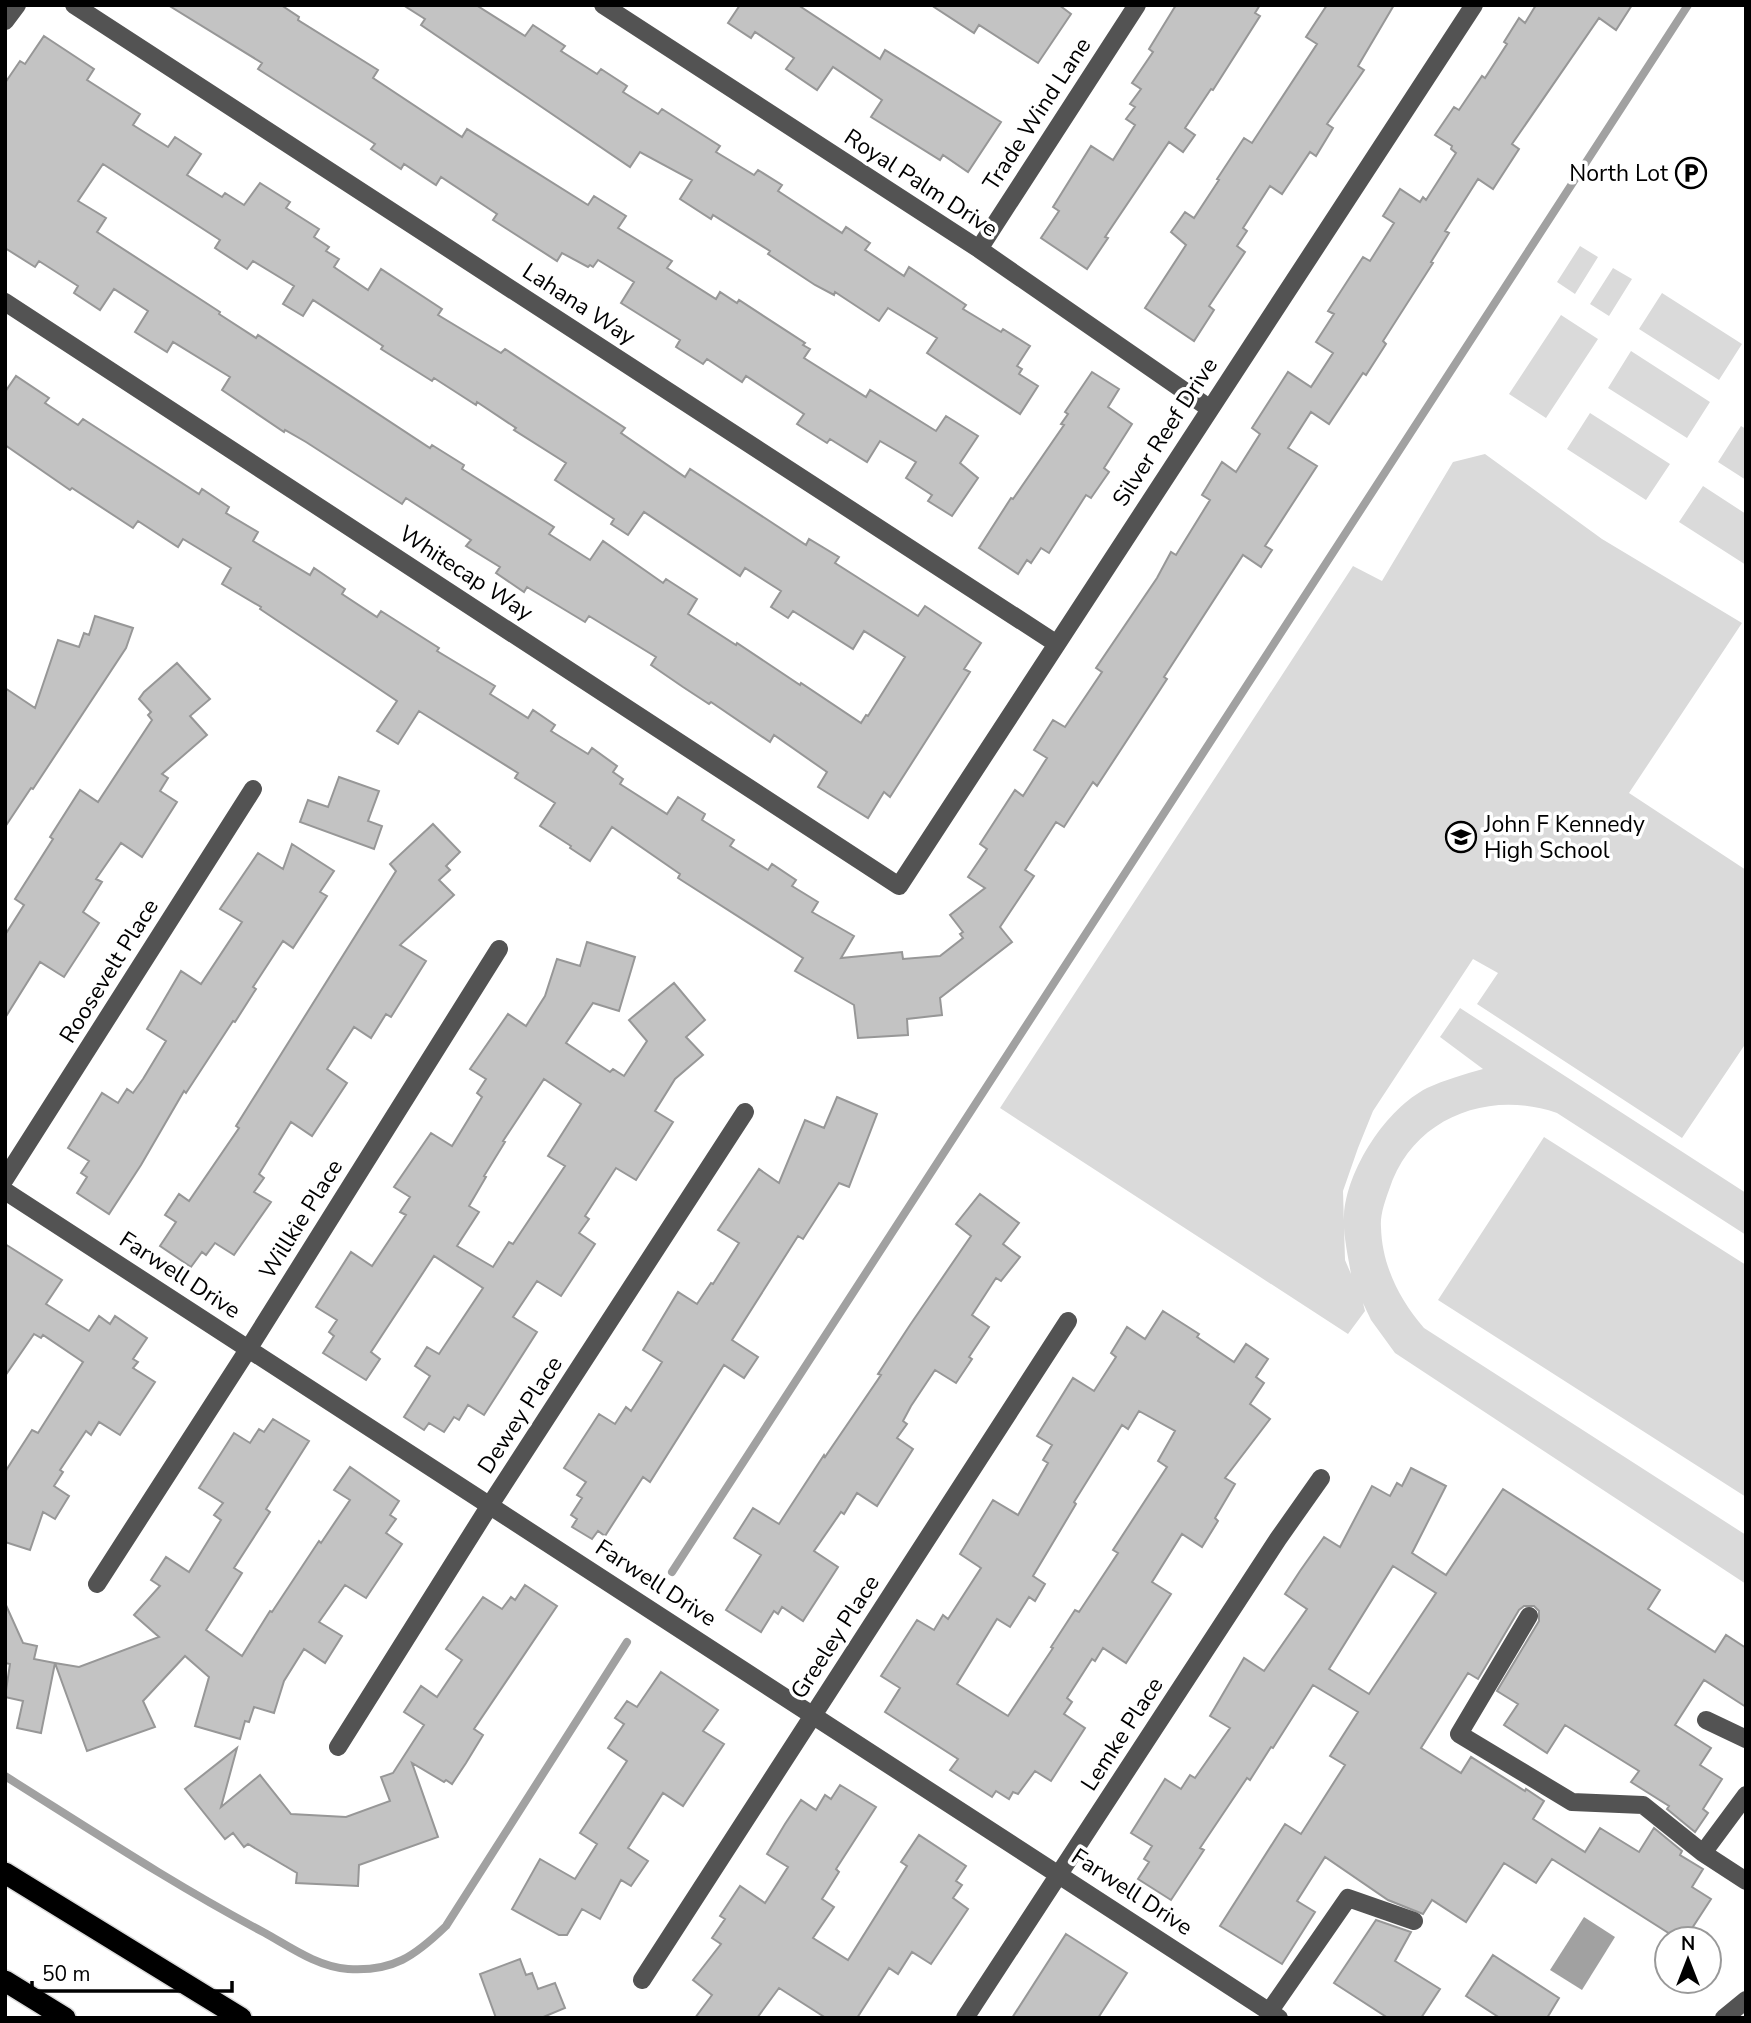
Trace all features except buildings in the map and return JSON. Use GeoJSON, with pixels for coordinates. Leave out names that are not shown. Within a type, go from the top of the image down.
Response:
{"type":"FeatureCollection","features":[{"type":"Feature","properties":{"kind":"highway"},"geometry":{"type":"LineString","coordinates":[[5,1873],[241,2018]]}},
{"type":"Feature","properties":{"kind":"highway"},"geometry":{"type":"LineString","coordinates":[[5,1981],[65,2018]]}},
{"type":"Feature","properties":{"kind":"street"},"geometry":{"type":"LineString","coordinates":[[5,21],[17,5]]}},
{"type":"Feature","properties":{"kind":"street","name":"Lahana Way"},"geometry":{"type":"LineString","coordinates":[[74,5],[1057,644]]}},
{"type":"Feature","properties":{"kind":"street","name":"Royal Palm Drive"},"geometry":{"type":"LineString","coordinates":[[603,5],[979,250],[1209,408]]}},
{"type":"Feature","properties":{"kind":"street","name":"Trade Wind Lane"},"geometry":{"type":"LineString","coordinates":[[979,250],[1137,5]]}},
{"type":"Feature","properties":{"kind":"street","name":"Silver Reef Drive"},"geometry":{"type":"LineString","coordinates":[[899,886],[1474,5]]}},
{"type":"Feature","properties":{"kind":"street","name":"Whitecap Way"},"geometry":{"type":"LineString","coordinates":[[5,302],[899,886]]}},
{"type":"Feature","properties":{"kind":"street","name":"Roosevelt Place"},"geometry":{"type":"LineString","coordinates":[[5,1179],[253,789]]}},
{"type":"Feature","properties":{"kind":"street","name":"Willkie Place"},"geometry":{"type":"LineString","coordinates":[[97,1584],[249,1348],[499,949]]}},
{"type":"Feature","properties":{"kind":"street","name":"Dewey Place"},"geometry":{"type":"LineString","coordinates":[[338,1747],[490,1505],[746,1112]]}},
{"type":"Feature","properties":{"kind":"street","name":"Farwell Drive"},"geometry":{"type":"LineString","coordinates":[[5,1191],[1274,2015]]}},
{"type":"Feature","properties":{"kind":"street","name":"Greeley Place"},"geometry":{"type":"LineString","coordinates":[[642,1980],[1068,1321]]}},
{"type":"Feature","properties":{"kind":"street","name":"Lemke Place"},"geometry":{"type":"LineString","coordinates":[[965,2018],[1278,1538],[1321,1478]]}},
{"type":"Feature","properties":{"kind":"street"},"geometry":{"type":"LineString","coordinates":[[1529,1616],[1459,1734],[1572,1802],[1643,1805],[1703,1853],[1746,1881]]}},
{"type":"Feature","properties":{"kind":"street"},"geometry":{"type":"LineString","coordinates":[[1706,1720],[1746,1739]]}},
{"type":"Feature","properties":{"kind":"street"},"geometry":{"type":"LineString","coordinates":[[1703,1853],[1746,1794]]}},
{"type":"Feature","properties":{"kind":"street"},"geometry":{"type":"LineString","coordinates":[[1274,2015],[1348,1898],[1414,1920]]}},
{"type":"Feature","properties":{"kind":"street"},"geometry":{"type":"LineString","coordinates":[[1724,2018],[1746,2000]]}},
{"type":"Feature","properties":{"kind":"shaded area"},"geometry":{"type":"Polygon","coordinates":[[[1580,246],[1598,257],[1575,294],[1557,282],[1580,246]]]}},
{"type":"Feature","properties":{"kind":"shaded area"},"geometry":{"type":"Polygon","coordinates":[[[1613,268],[1632,279],[1609,316],[1590,304],[1613,268]]]}},
{"type":"Feature","properties":{"kind":"shaded area"},"geometry":{"type":"Polygon","coordinates":[[[1662,293],[1742,344],[1719,380],[1639,329],[1662,293]]]}},
{"type":"Feature","properties":{"kind":"shaded area"},"geometry":{"type":"Polygon","coordinates":[[[1561,315],[1598,339],[1546,418],[1509,394],[1561,315]]]}},
{"type":"Feature","properties":{"kind":"shaded area"},"geometry":{"type":"Polygon","coordinates":[[[1631,351],[1710,402],[1687,438],[1608,388],[1631,351]]]}},
{"type":"Feature","properties":{"kind":"shaded area"},"geometry":{"type":"Polygon","coordinates":[[[1590,413],[1670,464],[1646,500],[1567,449],[1590,413]]]}},
{"type":"Feature","properties":{"kind":"shaded area"},"geometry":{"type":"Polygon","coordinates":[[[1741,426],[1746,429],[1746,480],[1718,462],[1741,426]]]}},
{"type":"Feature","properties":{"kind":"shaded area"},"geometry":{"type":"Polygon","coordinates":[[[1485,454],[1602,539],[1742,623],[1629,793],[1746,870],[1746,1043],[1682,1138],[1477,1004],[1498,973],[1473,959],[1373,1111],[1343,1191],[1344,1222],[1352,1179],[1371,1142],[1397,1110],[1427,1088],[1483,1069],[1440,1037],[1460,1008],[1746,1193],[1746,1235],[1557,1113],[1531,1106],[1505,1105],[1480,1108],[1456,1116],[1434,1128],[1415,1144],[1400,1165],[1389,1190],[1381,1222],[1382,1241],[1393,1281],[1424,1328],[1746,1535],[1746,1584],[1395,1353],[1371,1320],[1363,1303],[1365,1311],[1348,1334],[1000,1108],[1353,566],[1382,581],[1453,462],[1485,454]],[[1344,1224],[1345,1260],[1351,1274],[1346,1245],[1344,1224]]]}},
{"type":"Feature","properties":{"kind":"shaded area"},"geometry":{"type":"Polygon","coordinates":[[[1703,486],[1746,514],[1746,565],[1679,522],[1703,486]]]}},
{"type":"Feature","properties":{"kind":"shaded area"},"geometry":{"type":"Polygon","coordinates":[[[1544,1137],[1746,1265],[1746,1497],[1438,1300],[1544,1137]]]}},
{"type":"Feature","properties":{"kind":"shaded area"},"geometry":{"type":"Polygon","coordinates":[[[1584,1917],[1615,1937],[1582,1990],[1550,1970],[1584,1917]]]}},
{"type":"Feature","properties":{"kind":"waterway"},"geometry":{"type":"LineString","coordinates":[[672,1572],[1688,5]]}},
{"type":"Feature","properties":{"kind":"waterway"},"geometry":{"type":"LineString","coordinates":[[5,1776],[166,1877],[305,1956],[326,1965],[348,1969],[378,1968],[413,1954],[446,1926],[627,1642]]}},
{"type":"Feature","properties":{"kind":"place","name":"North Lot"},"geometry":{"type":"Point","coordinates":[1691,173]}},
{"type":"Feature","properties":{"kind":"place","name":"John F Kennedy High School"},"geometry":{"type":"Point","coordinates":[1461,837]}}]}
